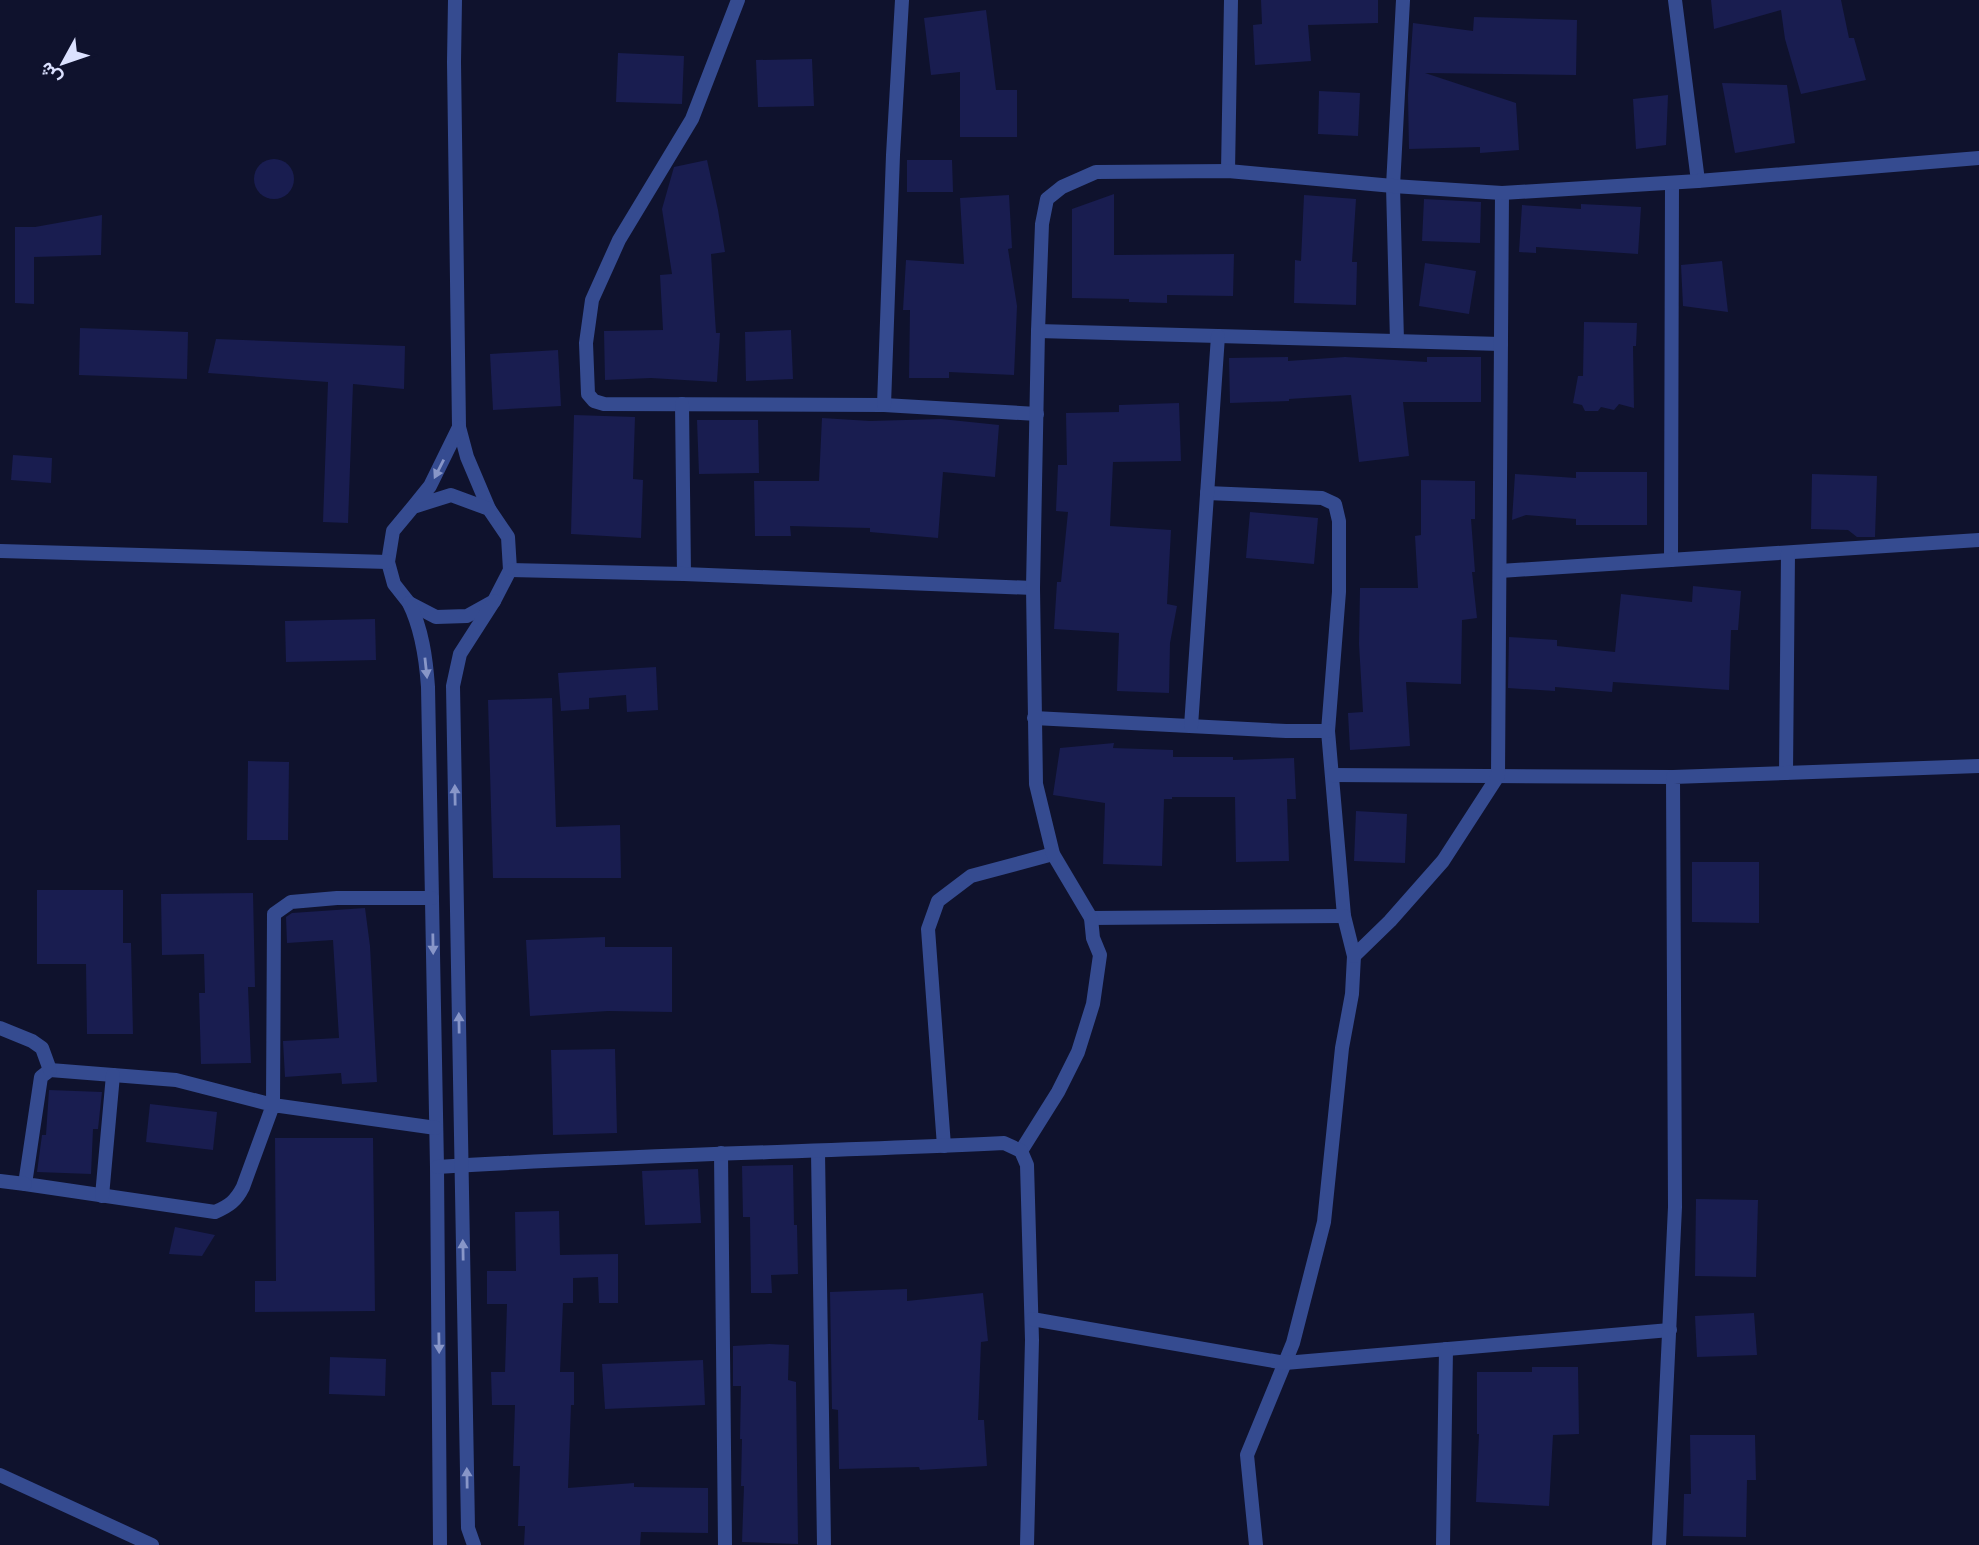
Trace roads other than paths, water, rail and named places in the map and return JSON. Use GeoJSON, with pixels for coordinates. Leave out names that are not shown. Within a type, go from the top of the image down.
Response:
{"type":"FeatureCollection","features":[{"type":"Feature","properties":{"kind":"street"},"geometry":{"type":"LineString","coordinates":[[455,0],[459,427],[467,457],[489,509],[508,537],[510,570],[494,601],[460,654],[453,686],[468,1528],[474,1545]]}},
{"type":"Feature","properties":{"kind":"street"},"geometry":{"type":"LineString","coordinates":[[738,0],[692,119],[619,240],[600,278],[588,318],[588,394],[594,401],[604,404],[884,405],[1037,415]]}},
{"type":"Feature","properties":{"kind":"street"},"geometry":{"type":"LineString","coordinates":[[884,405],[893,155],[902,0]]}},
{"type":"Feature","properties":{"kind":"street"},"geometry":{"type":"LineString","coordinates":[[1228,171],[1231,0]]}},
{"type":"Feature","properties":{"kind":"street"},"geometry":{"type":"LineString","coordinates":[[1397,341],[1392,186],[1403,0]]}},
{"type":"Feature","properties":{"kind":"street"},"geometry":{"type":"LineString","coordinates":[[1675,0],[1698,181]]}},
{"type":"Feature","properties":{"kind":"street"},"geometry":{"type":"LineString","coordinates":[[1021,1151],[1058,1092],[1077,1052],[1093,1004],[1100,955],[1093,938],[1091,918],[1053,854],[1036,784],[1033,588],[1038,331],[1042,224],[1047,198],[1062,187],[1096,172],[1228,171],[1502,193],[1672,183],[1979,158]]}},
{"type":"Feature","properties":{"kind":"street"},"geometry":{"type":"LineString","coordinates":[[1671,560],[1672,183]]}},
{"type":"Feature","properties":{"kind":"street"},"geometry":{"type":"LineString","coordinates":[[1354,956],[1390,921],[1443,861],[1499,776],[1502,193]]}},
{"type":"Feature","properties":{"kind":"street"},"geometry":{"type":"LineString","coordinates":[[1038,331],[1501,344]]}},
{"type":"Feature","properties":{"kind":"street"},"geometry":{"type":"LineString","coordinates":[[1191,726],[1217,336]]}},
{"type":"Feature","properties":{"kind":"street"},"geometry":{"type":"LineString","coordinates":[[682,404],[684,574]]}},
{"type":"Feature","properties":{"kind":"street"},"geometry":{"type":"LineString","coordinates":[[440,1545],[437,1167],[426,663],[416,616],[394,584],[388,562],[393,531],[430,486],[459,427]]}},
{"type":"Feature","properties":{"kind":"street"},"geometry":{"type":"LineString","coordinates":[[1207,493],[1322,498],[1335,504],[1339,521],[1339,592],[1328,730],[1344,916],[1354,956],[1352,994],[1342,1048],[1324,1222],[1293,1343],[1247,1455],[1256,1545]]}},
{"type":"Feature","properties":{"kind":"street"},"geometry":{"type":"LineString","coordinates":[[413,507],[452,495],[489,509]]}},
{"type":"Feature","properties":{"kind":"street"},"geometry":{"type":"LineString","coordinates":[[1500,571],[1979,540]]}},
{"type":"Feature","properties":{"kind":"street"},"geometry":{"type":"LineString","coordinates":[[0,551],[388,562]]}},
{"type":"Feature","properties":{"kind":"street"},"geometry":{"type":"LineString","coordinates":[[1786,773],[1788,553]]}},
{"type":"Feature","properties":{"kind":"street"},"geometry":{"type":"LineString","coordinates":[[510,570],[1033,588]]}},
{"type":"Feature","properties":{"kind":"street"},"geometry":{"type":"LineString","coordinates":[[409,603],[436,617],[467,616],[494,601]]}},
{"type":"Feature","properties":{"kind":"street"},"geometry":{"type":"LineString","coordinates":[[1034,718],[1328,730]]}},
{"type":"Feature","properties":{"kind":"street"},"geometry":{"type":"LineString","coordinates":[[1332,775],[1673,776],[1979,766]]}},
{"type":"Feature","properties":{"kind":"street"},"geometry":{"type":"LineString","coordinates":[[1660,1545],[1675,1207],[1673,776]]}},
{"type":"Feature","properties":{"kind":"street"},"geometry":{"type":"LineString","coordinates":[[944,1146],[928,929],[935,910],[939,901],[971,876],[1053,854]]}},
{"type":"Feature","properties":{"kind":"street"},"geometry":{"type":"LineString","coordinates":[[0,1181],[215,1212],[226,1208],[237,1199],[243,1187],[273,1105],[274,914],[291,902],[337,898],[432,898]]}},
{"type":"Feature","properties":{"kind":"street"},"geometry":{"type":"LineString","coordinates":[[1091,918],[1344,916]]}},
{"type":"Feature","properties":{"kind":"street"},"geometry":{"type":"LineString","coordinates":[[0,1028],[42,1048],[50,1070]]}},
{"type":"Feature","properties":{"kind":"street"},"geometry":{"type":"LineString","coordinates":[[25,1184],[41,1077],[50,1070],[176,1080],[273,1105],[436,1128]]}},
{"type":"Feature","properties":{"kind":"street"},"geometry":{"type":"LineString","coordinates":[[102,1196],[113,1075]]}},
{"type":"Feature","properties":{"kind":"street"},"geometry":{"type":"LineString","coordinates":[[437,1167],[1004,1143],[1021,1151],[1027,1164],[1032,1319],[1027,1545]]}},
{"type":"Feature","properties":{"kind":"street"},"geometry":{"type":"LineString","coordinates":[[818,1152],[824,1545]]}},
{"type":"Feature","properties":{"kind":"street"},"geometry":{"type":"LineString","coordinates":[[721,1153],[725,1545]]}},
{"type":"Feature","properties":{"kind":"street"},"geometry":{"type":"LineString","coordinates":[[1032,1319],[1285,1363],[1670,1330]]}},
{"type":"Feature","properties":{"kind":"street"},"geometry":{"type":"LineString","coordinates":[[1443,1545],[1446,1349]]}},
{"type":"Feature","properties":{"kind":"street"},"geometry":{"type":"LineString","coordinates":[[0,1475],[152,1545]]}}]}
